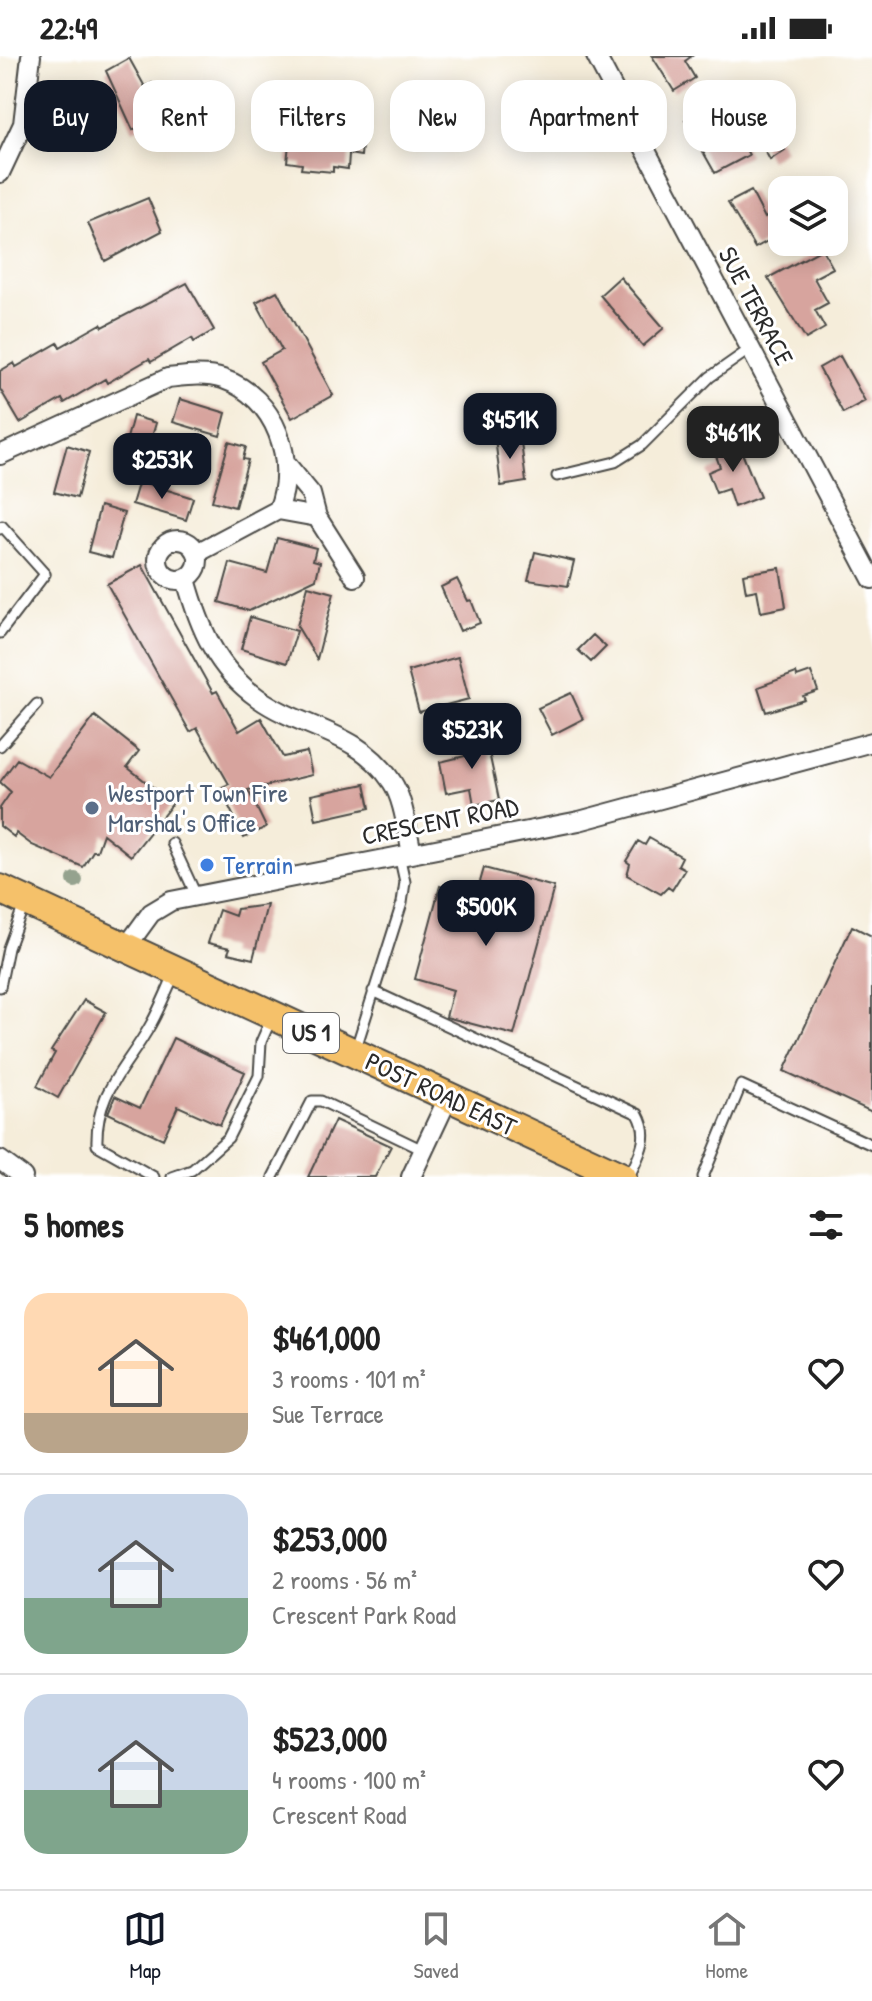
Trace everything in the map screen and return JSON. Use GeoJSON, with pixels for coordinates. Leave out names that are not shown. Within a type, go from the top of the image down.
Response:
{"type":"FeatureCollection","features":[{"type":"Feature","properties":{"kind":"main road","name":"POST ROAD EAST"},"geometry":{"type":"LineString","coordinates":[[13,894],[448,1098],[579,1163],[622,1177]]}},
{"type":"Feature","properties":{"kind":"street"},"geometry":{"type":"LineString","coordinates":[[0,173],[23,124],[31,56]]}},
{"type":"Feature","properties":{"kind":"street","name":"SUE TERRACE"},"geometry":{"type":"LineString","coordinates":[[596,56],[872,579]]}},
{"type":"Feature","properties":{"kind":"street"},"geometry":{"type":"LineString","coordinates":[[0,455],[168,378],[195,374],[220,377],[251,393],[279,433],[288,466],[287,489],[278,510]]}},
{"type":"Feature","properties":{"kind":"street"},"geometry":{"type":"LineString","coordinates":[[288,466],[311,494],[317,517],[355,577]]}},
{"type":"Feature","properties":{"kind":"street"},"geometry":{"type":"LineString","coordinates":[[197,553],[278,510],[317,517]]}},
{"type":"Feature","properties":{"kind":"street"},"geometry":{"type":"LineString","coordinates":[[180,540],[187,542],[197,553],[195,571],[186,579],[171,579],[161,570],[161,550],[180,540]]}},
{"type":"Feature","properties":{"kind":"street"},"geometry":{"type":"LineString","coordinates":[[186,579],[208,645],[228,672],[259,699],[346,738],[370,756],[394,784],[406,854]]}},
{"type":"Feature","properties":{"kind":"street","name":"CRESCENT ROAD"},"geometry":{"type":"LineString","coordinates":[[127,946],[142,923],[159,907],[196,895],[579,821],[872,742]]}},
{"type":"Feature","properties":{"kind":"street"},"geometry":{"type":"LineString","coordinates":[[411,1177],[448,1098]]}},
{"type":"Feature","properties":{"kind":"street"},"geometry":{"type":"LineString","coordinates":[[0,1160],[23,1177]]}},
{"type":"Feature","properties":{"kind":"lane"},"geometry":{"type":"LineString","coordinates":[[557,476],[624,457],[665,423],[710,377],[750,349]]}},
{"type":"Feature","properties":{"kind":"lane"},"geometry":{"type":"LineString","coordinates":[[0,529],[2,526],[45,574],[0,633]]}},
{"type":"Feature","properties":{"kind":"lane"},"geometry":{"type":"LineString","coordinates":[[0,746],[37,704]]}},
{"type":"Feature","properties":{"kind":"lane"},"geometry":{"type":"LineString","coordinates":[[172,843],[196,895]]}},
{"type":"Feature","properties":{"kind":"lane"},"geometry":{"type":"LineString","coordinates":[[354,1054],[402,903],[406,854]]}},
{"type":"Feature","properties":{"kind":"lane"},"geometry":{"type":"LineString","coordinates":[[0,987],[8,948],[13,894]]}},
{"type":"Feature","properties":{"kind":"lane"},"geometry":{"type":"LineString","coordinates":[[154,1177],[97,1145],[96,1118],[111,1086],[151,1024],[177,970]]}},
{"type":"Feature","properties":{"kind":"lane"},"geometry":{"type":"LineString","coordinates":[[373,991],[638,1114],[644,1124],[645,1143],[629,1177]]}},
{"type":"Feature","properties":{"kind":"lane"},"geometry":{"type":"LineString","coordinates":[[172,1177],[192,1170],[228,1138],[259,1076],[261,1042],[273,1016]]}},
{"type":"Feature","properties":{"kind":"lane"},"geometry":{"type":"LineString","coordinates":[[703,1177],[741,1085],[872,1145]]}},
{"type":"Feature","properties":{"kind":"lane"},"geometry":{"type":"LineString","coordinates":[[273,1177],[312,1101],[321,1101],[423,1150]]}},
{"type":"Feature","properties":{"kind":"building"},"geometry":{"type":"Polygon","coordinates":[[[652,56],[692,56],[685,61],[695,78],[683,80],[683,85],[674,91],[652,56]]]}},
{"type":"Feature","properties":{"kind":"building"},"geometry":{"type":"Polygon","coordinates":[[[129,58],[141,80],[133,80],[133,130],[117,95],[117,80],[110,80],[106,71],[129,58]]]}},
{"type":"Feature","properties":{"kind":"building"},"geometry":{"type":"Polygon","coordinates":[[[288,152],[361,152],[361,156],[349,154],[348,169],[333,167],[333,172],[301,169],[302,164],[287,162],[288,152]]]}},
{"type":"Feature","properties":{"kind":"building"},"geometry":{"type":"Polygon","coordinates":[[[703,152],[747,152],[749,155],[715,173],[703,152]]]}},
{"type":"Feature","properties":{"kind":"building"},"geometry":{"type":"Polygon","coordinates":[[[766,152],[782,152],[770,160],[766,152]]]}},
{"type":"Feature","properties":{"kind":"building"},"geometry":{"type":"Polygon","coordinates":[[[751,191],[765,218],[768,216],[768,241],[755,248],[728,203],[751,191]]]}},
{"type":"Feature","properties":{"kind":"building"},"geometry":{"type":"Polygon","coordinates":[[[148,198],[162,231],[105,261],[88,223],[148,198]]]}},
{"type":"Feature","properties":{"kind":"building"},"geometry":{"type":"Polygon","coordinates":[[[809,256],[826,256],[833,268],[814,278],[828,303],[815,310],[825,328],[806,339],[768,278],[809,256]]]}},
{"type":"Feature","properties":{"kind":"building"},"geometry":{"type":"Polygon","coordinates":[[[620,277],[664,328],[643,346],[600,295],[620,277]]]}},
{"type":"Feature","properties":{"kind":"building"},"geometry":{"type":"Polygon","coordinates":[[[187,283],[214,330],[194,342],[192,338],[151,362],[149,359],[107,383],[105,379],[64,403],[62,399],[20,423],[0,389],[0,371],[14,363],[16,367],[58,343],[60,347],[101,324],[103,327],[187,283]]]}},
{"type":"Feature","properties":{"kind":"building"},"geometry":{"type":"Polygon","coordinates":[[[277,291],[333,395],[292,418],[261,362],[282,350],[256,302],[277,291]]]}},
{"type":"Feature","properties":{"kind":"building"},"geometry":{"type":"Polygon","coordinates":[[[840,356],[865,401],[843,413],[819,368],[840,356]]]}},
{"type":"Feature","properties":{"kind":"building"},"geometry":{"type":"Polygon","coordinates":[[[180,399],[226,413],[220,436],[173,422],[180,399]]]}},
{"type":"Feature","properties":{"kind":"building"},"geometry":{"type":"Polygon","coordinates":[[[133,416],[156,423],[140,477],[118,472],[133,416]]]}},
{"type":"Feature","properties":{"kind":"building"},"geometry":{"type":"Polygon","coordinates":[[[512,436],[514,443],[521,442],[526,482],[501,486],[495,438],[512,436]]]}},
{"type":"Feature","properties":{"kind":"building"},"geometry":{"type":"Polygon","coordinates":[[[736,438],[760,497],[734,507],[728,489],[716,493],[708,472],[720,467],[713,447],[736,438]]]}},
{"type":"Feature","properties":{"kind":"building"},"geometry":{"type":"Polygon","coordinates":[[[229,442],[246,447],[243,459],[248,460],[235,507],[212,501],[229,442]]]}},
{"type":"Feature","properties":{"kind":"building"},"geometry":{"type":"Polygon","coordinates":[[[67,445],[89,452],[77,498],[54,492],[67,445]]]}},
{"type":"Feature","properties":{"kind":"building"},"geometry":{"type":"Polygon","coordinates":[[[139,481],[193,498],[186,520],[132,504],[139,481]]]}},
{"type":"Feature","properties":{"kind":"building"},"geometry":{"type":"Polygon","coordinates":[[[100,506],[124,513],[112,558],[88,552],[100,506]]]}},
{"type":"Feature","properties":{"kind":"building"},"geometry":{"type":"Polygon","coordinates":[[[277,538],[316,548],[313,560],[320,562],[316,579],[249,611],[219,602],[230,563],[267,573],[277,538]]]}},
{"type":"Feature","properties":{"kind":"building"},"geometry":{"type":"Polygon","coordinates":[[[535,552],[574,561],[568,586],[528,580],[535,552]]]}},
{"type":"Feature","properties":{"kind":"building"},"geometry":{"type":"Polygon","coordinates":[[[142,565],[213,693],[217,691],[239,731],[261,718],[283,757],[307,752],[312,775],[248,790],[266,827],[244,838],[220,788],[229,784],[197,728],[190,732],[107,584],[142,565]]]}},
{"type":"Feature","properties":{"kind":"building"},"geometry":{"type":"Polygon","coordinates":[[[780,568],[786,607],[761,612],[757,590],[746,592],[743,574],[780,568]]]}},
{"type":"Feature","properties":{"kind":"building"},"geometry":{"type":"Polygon","coordinates":[[[457,579],[468,601],[471,600],[480,623],[460,631],[441,587],[457,579]]]}},
{"type":"Feature","properties":{"kind":"building"},"geometry":{"type":"Polygon","coordinates":[[[308,586],[334,593],[317,659],[297,626],[308,586]]]}},
{"type":"Feature","properties":{"kind":"building"},"geometry":{"type":"Polygon","coordinates":[[[250,617],[297,631],[287,663],[241,649],[250,617]]]}},
{"type":"Feature","properties":{"kind":"building"},"geometry":{"type":"Polygon","coordinates":[[[593,635],[606,647],[591,662],[578,650],[593,635]]]}},
{"type":"Feature","properties":{"kind":"building"},"geometry":{"type":"Polygon","coordinates":[[[458,657],[469,699],[419,712],[408,671],[458,657]]]}},
{"type":"Feature","properties":{"kind":"building"},"geometry":{"type":"Polygon","coordinates":[[[811,672],[818,691],[803,696],[805,700],[766,712],[758,687],[796,673],[797,677],[811,672]]]}},
{"type":"Feature","properties":{"kind":"building"},"geometry":{"type":"Polygon","coordinates":[[[571,693],[583,719],[552,735],[538,708],[571,693]]]}},
{"type":"Feature","properties":{"kind":"building"},"geometry":{"type":"Polygon","coordinates":[[[95,716],[139,751],[127,767],[173,803],[131,856],[103,834],[97,851],[93,851],[83,867],[32,845],[16,833],[14,837],[0,826],[0,808],[11,792],[0,782],[17,759],[49,777],[95,716]]]}},
{"type":"Feature","properties":{"kind":"building"},"geometry":{"type":"Polygon","coordinates":[[[485,733],[499,800],[474,805],[471,788],[446,793],[440,762],[465,756],[461,738],[485,733]]]}},
{"type":"Feature","properties":{"kind":"building"},"geometry":{"type":"Polygon","coordinates":[[[365,784],[370,808],[316,820],[311,795],[365,784]]]}},
{"type":"Feature","properties":{"kind":"building"},"geometry":{"type":"Polygon","coordinates":[[[649,838],[682,857],[678,865],[685,869],[672,890],[668,887],[661,894],[627,875],[630,864],[626,861],[638,841],[645,845],[649,838]]]}},
{"type":"Feature","properties":{"kind":"building"},"geometry":{"type":"Polygon","coordinates":[[[484,868],[554,887],[514,1035],[446,1017],[453,990],[415,979],[440,886],[476,896],[484,868]]]}},
{"type":"Feature","properties":{"kind":"building"},"geometry":{"type":"Polygon","coordinates":[[[267,905],[253,959],[228,953],[230,948],[208,943],[219,910],[235,916],[237,909],[267,905]]]}},
{"type":"Feature","properties":{"kind":"building"},"geometry":{"type":"Polygon","coordinates":[[[852,926],[872,936],[872,1112],[784,1071],[852,926]]]}},
{"type":"Feature","properties":{"kind":"building"},"geometry":{"type":"Polygon","coordinates":[[[84,1000],[106,1012],[58,1098],[37,1086],[55,1053],[51,1051],[84,1000]]]}},
{"type":"Feature","properties":{"kind":"building"},"geometry":{"type":"Polygon","coordinates":[[[173,1038],[245,1072],[220,1125],[178,1106],[163,1139],[108,1113],[115,1096],[140,1108],[173,1038]]]}},
{"type":"Feature","properties":{"kind":"building"},"geometry":{"type":"Polygon","coordinates":[[[335,1120],[391,1146],[375,1177],[308,1177],[335,1120]]]}},
{"type":"Feature","properties":{"kind":"place","name":"Westport Town Fire Marshal's Office"},"geometry":{"type":"Point","coordinates":[92,808]}},
{"type":"Feature","properties":{"kind":"place","name":"Terrain"},"geometry":{"type":"Point","coordinates":[207,865]}}]}
